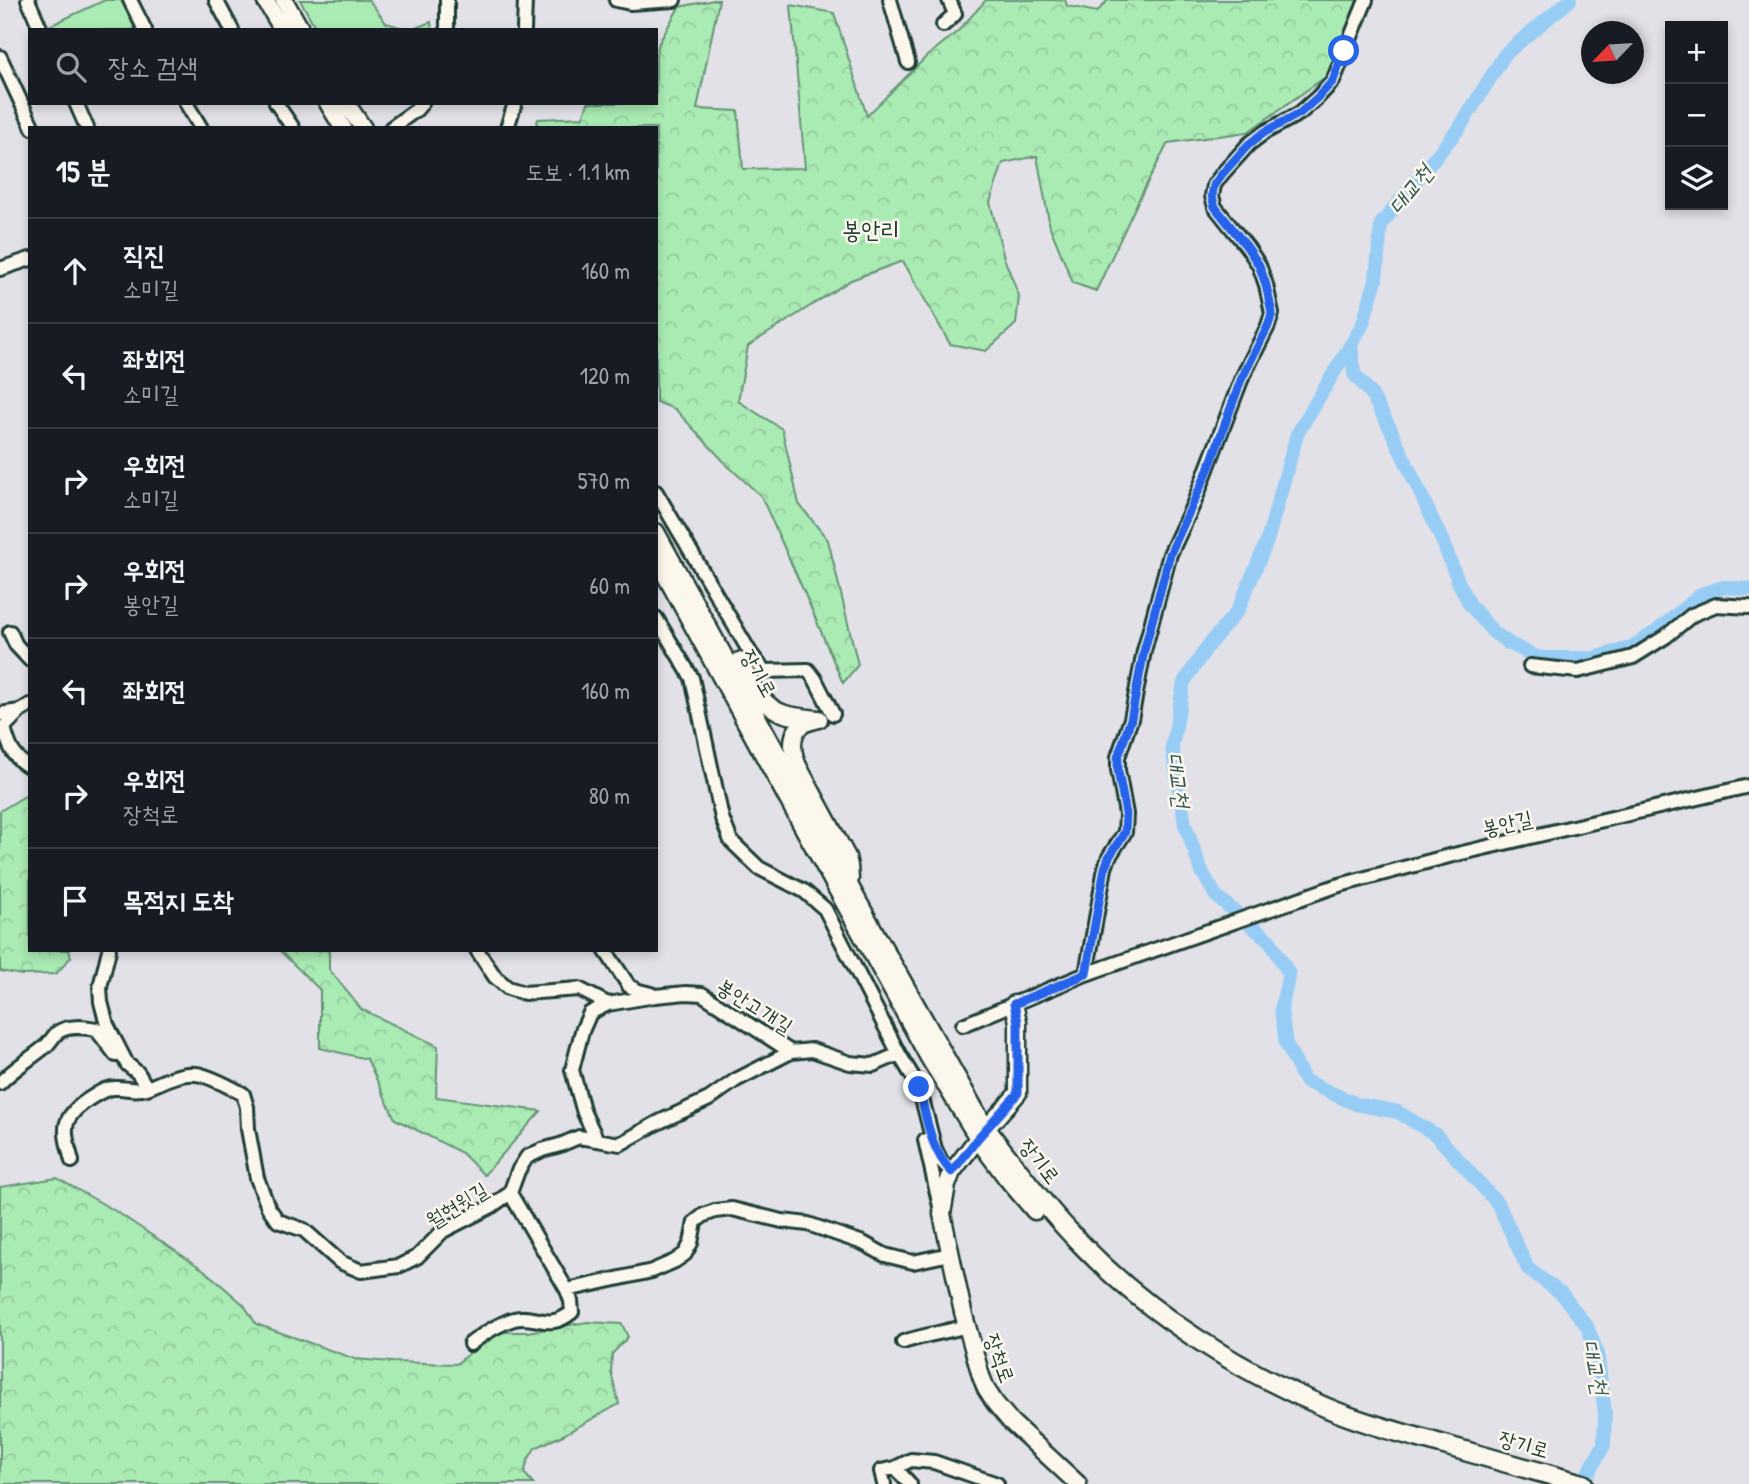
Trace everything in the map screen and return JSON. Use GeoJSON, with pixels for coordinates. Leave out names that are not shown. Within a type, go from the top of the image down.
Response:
{"type":"FeatureCollection","features":[{"type":"Feature","properties":{"kind":"highway","name":"장기로"},"geometry":{"type":"LineString","coordinates":[[982,1134],[1007,1177],[1078,1257],[1172,1336],[1226,1371],[1323,1418],[1390,1442],[1583,1484]]}},
{"type":"Feature","properties":{"kind":"highway","name":"장기로"},"geometry":{"type":"LineString","coordinates":[[1509,1469],[1543,1484]]}},
{"type":"Feature","properties":{"kind":"main road"},"geometry":{"type":"LineString","coordinates":[[265,0],[282,28]]}},
{"type":"Feature","properties":{"kind":"main road"},"geometry":{"type":"LineString","coordinates":[[284,0],[300,28]]}},
{"type":"Feature","properties":{"kind":"main road"},"geometry":{"type":"LineString","coordinates":[[329,105],[342,126]]}},
{"type":"Feature","properties":{"kind":"main road"},"geometry":{"type":"LineString","coordinates":[[347,105],[362,126]]}},
{"type":"Feature","properties":{"kind":"main road","name":"장기로"},"geometry":{"type":"LineString","coordinates":[[658,539],[664,559],[928,1056],[982,1134]]}},
{"type":"Feature","properties":{"kind":"main road"},"geometry":{"type":"LineString","coordinates":[[664,559],[692,578],[758,694],[767,705],[786,715],[818,719],[802,725],[797,731],[793,752],[847,857],[850,886]]}},
{"type":"Feature","properties":{"kind":"main road","name":"장기로"},"geometry":{"type":"LineString","coordinates":[[664,559],[850,886],[982,1134]]}},
{"type":"Feature","properties":{"kind":"main road"},"geometry":{"type":"LineString","coordinates":[[942,1214],[952,1172],[1018,1093],[1018,1022],[1014,1004]]}},
{"type":"Feature","properties":{"kind":"main road","name":"장척로"},"geometry":{"type":"LineString","coordinates":[[942,1214],[967,1326],[986,1389],[1026,1437],[1078,1484]]}},
{"type":"Feature","properties":{"kind":"street"},"geometry":{"type":"LineString","coordinates":[[28,0],[40,28]]}},
{"type":"Feature","properties":{"kind":"street"},"geometry":{"type":"LineString","coordinates":[[130,0],[144,28]]}},
{"type":"Feature","properties":{"kind":"street"},"geometry":{"type":"LineString","coordinates":[[216,0],[231,28]]}},
{"type":"Feature","properties":{"kind":"street"},"geometry":{"type":"LineString","coordinates":[[447,0],[447,28]]}},
{"type":"Feature","properties":{"kind":"street"},"geometry":{"type":"LineString","coordinates":[[524,28],[525,0]]}},
{"type":"Feature","properties":{"kind":"street"},"geometry":{"type":"LineString","coordinates":[[616,0],[630,3],[674,0]]}},
{"type":"Feature","properties":{"kind":"street"},"geometry":{"type":"LineString","coordinates":[[890,0],[908,62]]}},
{"type":"Feature","properties":{"kind":"street"},"geometry":{"type":"LineString","coordinates":[[943,25],[955,14],[948,0]]}},
{"type":"Feature","properties":{"kind":"street"},"geometry":{"type":"LineString","coordinates":[[963,1025],[1086,974],[1105,868],[1125,832],[1127,823],[1118,757],[1131,719],[1144,651],[1170,554],[1209,468],[1241,380],[1272,313],[1259,265],[1215,207],[1212,196],[1214,185],[1249,144],[1300,113],[1333,81],[1366,0]]}},
{"type":"Feature","properties":{"kind":"street"},"geometry":{"type":"LineString","coordinates":[[0,58],[32,126]]}},
{"type":"Feature","properties":{"kind":"street"},"geometry":{"type":"LineString","coordinates":[[77,105],[86,126]]}},
{"type":"Feature","properties":{"kind":"street"},"geometry":{"type":"LineString","coordinates":[[187,105],[200,126]]}},
{"type":"Feature","properties":{"kind":"street"},"geometry":{"type":"LineString","coordinates":[[277,105],[292,126]]}},
{"type":"Feature","properties":{"kind":"street"},"geometry":{"type":"LineString","coordinates":[[394,126],[420,105]]}},
{"type":"Feature","properties":{"kind":"street"},"geometry":{"type":"LineString","coordinates":[[507,126],[513,105]]}},
{"type":"Feature","properties":{"kind":"street"},"geometry":{"type":"LineString","coordinates":[[0,269],[28,259]]}},
{"type":"Feature","properties":{"kind":"street"},"geometry":{"type":"LineString","coordinates":[[658,495],[751,654],[764,671],[808,670],[832,714]]}},
{"type":"Feature","properties":{"kind":"street"},"geometry":{"type":"LineString","coordinates":[[1530,666],[1578,671],[1633,657],[1665,637],[1692,615],[1716,605],[1749,607]]}},
{"type":"Feature","properties":{"kind":"street"},"geometry":{"type":"LineString","coordinates":[[658,621],[692,678],[722,818],[731,841],[759,869],[804,891],[825,909],[919,1087],[935,1149],[952,1172]]}},
{"type":"Feature","properties":{"kind":"street"},"geometry":{"type":"LineString","coordinates":[[10,632],[16,645],[28,658]]}},
{"type":"Feature","properties":{"kind":"street"},"geometry":{"type":"LineString","coordinates":[[0,713],[25,708]]}},
{"type":"Feature","properties":{"kind":"street"},"geometry":{"type":"LineString","coordinates":[[25,708],[4,727],[11,749],[22,764],[28,766]]}},
{"type":"Feature","properties":{"kind":"street","name":"봉안길"},"geometry":{"type":"LineString","coordinates":[[1086,974],[1336,886],[1407,867],[1746,790]]}},
{"type":"Feature","properties":{"kind":"street"},"geometry":{"type":"LineString","coordinates":[[109,952],[100,987],[101,1002],[107,1025],[127,1064]]}},
{"type":"Feature","properties":{"kind":"street"},"geometry":{"type":"LineString","coordinates":[[480,952],[495,977],[508,988],[524,993],[579,989],[608,1004]]}},
{"type":"Feature","properties":{"kind":"street"},"geometry":{"type":"LineString","coordinates":[[606,952],[629,986],[656,996]]}},
{"type":"Feature","properties":{"kind":"street","name":"봉안고개길"},"geometry":{"type":"LineString","coordinates":[[608,1004],[656,996],[702,994],[791,1052]]}},
{"type":"Feature","properties":{"kind":"street"},"geometry":{"type":"LineString","coordinates":[[597,1140],[584,1113],[572,1070],[582,1031],[590,1013],[608,1004]]}},
{"type":"Feature","properties":{"kind":"street"},"geometry":{"type":"LineString","coordinates":[[0,1083],[50,1043],[58,1032],[78,1027],[96,1029],[113,1052],[138,1073],[147,1088]]}},
{"type":"Feature","properties":{"kind":"street"},"geometry":{"type":"LineString","coordinates":[[791,1052],[812,1051],[850,1063],[873,1065],[900,1054]]}},
{"type":"Feature","properties":{"kind":"street","name":"월현윗길"},"geometry":{"type":"LineString","coordinates":[[72,1161],[66,1121],[73,1111],[111,1088],[135,1091],[180,1076],[196,1074],[243,1094],[257,1178],[268,1207],[278,1221],[304,1230],[340,1262],[362,1271],[399,1266],[417,1258],[443,1231],[492,1206],[510,1193],[518,1171],[527,1157],[579,1137],[620,1144],[709,1099],[736,1080],[791,1052]]}},
{"type":"Feature","properties":{"kind":"street"},"geometry":{"type":"LineString","coordinates":[[919,1087],[924,1137],[942,1214]]}},
{"type":"Feature","properties":{"kind":"street"},"geometry":{"type":"LineString","coordinates":[[470,1344],[487,1331],[516,1318],[562,1320],[572,1312],[567,1290],[510,1193]]}},
{"type":"Feature","properties":{"kind":"street"},"geometry":{"type":"LineString","coordinates":[[567,1290],[652,1270],[676,1261],[685,1254],[691,1243],[695,1222],[704,1215],[732,1209],[808,1224],[902,1260],[913,1262],[950,1254]]}},
{"type":"Feature","properties":{"kind":"street"},"geometry":{"type":"LineString","coordinates":[[903,1342],[967,1326]]}},
{"type":"Feature","properties":{"kind":"street"},"geometry":{"type":"LineString","coordinates":[[884,1484],[881,1471],[911,1460],[934,1462],[997,1484]]}},
{"type":"Feature","properties":{"kind":"street"},"geometry":{"type":"LineString","coordinates":[[895,1468],[911,1484]]}},
{"type":"Feature","properties":{"kind":"green space"},"geometry":{"type":"Polygon","coordinates":[[[105,0],[121,0],[135,28],[47,28],[105,0]]]}},
{"type":"Feature","properties":{"kind":"green space"},"geometry":{"type":"Polygon","coordinates":[[[300,0],[369,0],[386,23],[403,28],[316,28],[300,0]]]}},
{"type":"Feature","properties":{"kind":"green space"},"geometry":{"type":"Polygon","coordinates":[[[719,0],[697,109],[738,111],[743,169],[805,168],[791,5],[834,13],[867,116],[927,56],[958,31],[986,0],[1065,0],[1067,6],[1097,12],[1108,0],[1359,0],[1328,75],[1248,132],[1168,143],[1096,291],[1073,283],[1050,227],[1037,156],[1003,163],[990,202],[1004,258],[1019,296],[1016,324],[986,351],[950,344],[903,261],[851,280],[748,346],[738,401],[782,429],[799,504],[828,540],[858,665],[843,683],[761,496],[728,466],[675,409],[658,403],[658,126],[536,126],[538,119],[583,117],[587,105],[658,105],[658,47],[679,7],[719,0]]]}},
{"type":"Feature","properties":{"kind":"green space"},"geometry":{"type":"Polygon","coordinates":[[[431,22],[432,28],[415,28],[431,22]]]}},
{"type":"Feature","properties":{"kind":"green space"},"geometry":{"type":"Polygon","coordinates":[[[28,794],[28,952],[70,952],[71,957],[56,974],[22,975],[0,971],[0,811],[28,794]]]}},
{"type":"Feature","properties":{"kind":"green space"},"geometry":{"type":"Polygon","coordinates":[[[281,952],[329,952],[329,969],[361,1009],[438,1046],[436,1097],[541,1111],[484,1175],[462,1153],[395,1119],[367,1059],[320,1048],[320,990],[281,952]]]}},
{"type":"Feature","properties":{"kind":"green space"},"geometry":{"type":"Polygon","coordinates":[[[57,1178],[117,1212],[204,1270],[244,1305],[256,1324],[355,1359],[456,1364],[496,1332],[528,1332],[587,1322],[622,1324],[628,1337],[612,1354],[611,1372],[619,1404],[535,1448],[524,1473],[534,1484],[0,1484],[0,1187],[57,1178]]]}},
{"type":"Feature","properties":{"kind":"waterway","name":"대교천"},"geometry":{"type":"LineString","coordinates":[[1570,0],[1505,54],[1460,127],[1381,224],[1376,280],[1362,326],[1297,434],[1267,541],[1238,610],[1207,647],[1184,682],[1172,747],[1185,824],[1201,870],[1216,896],[1270,941],[1289,974],[1281,1010],[1286,1044],[1305,1081],[1356,1104],[1398,1112],[1436,1135],[1498,1204],[1528,1269],[1561,1293],[1587,1326],[1597,1353],[1605,1413],[1604,1445],[1582,1484]]}},
{"type":"Feature","properties":{"kind":"waterway"},"geometry":{"type":"LineString","coordinates":[[1351,345],[1354,374],[1370,392],[1391,430],[1470,605],[1493,632],[1510,644],[1539,658],[1594,658],[1630,648],[1656,632],[1701,594],[1724,587],[1749,589]]}},
{"type":"Feature","properties":{"kind":"district","name":"봉안리"},"geometry":{"type":"Point","coordinates":[871,229]}},
{"type":"Feature","properties":{"kind":"route"},"geometry":{"type":"LineString","coordinates":[[919,1087],[935,1149],[952,1172],[1018,1093],[1018,1022],[1014,1004],[1086,974],[1105,868],[1125,832],[1127,823],[1118,757],[1131,719],[1144,651],[1170,554],[1209,468],[1241,380],[1272,313],[1259,265],[1215,207],[1212,196],[1214,185],[1249,144],[1300,113],[1318,97],[1333,81],[1344,51]]}}]}
